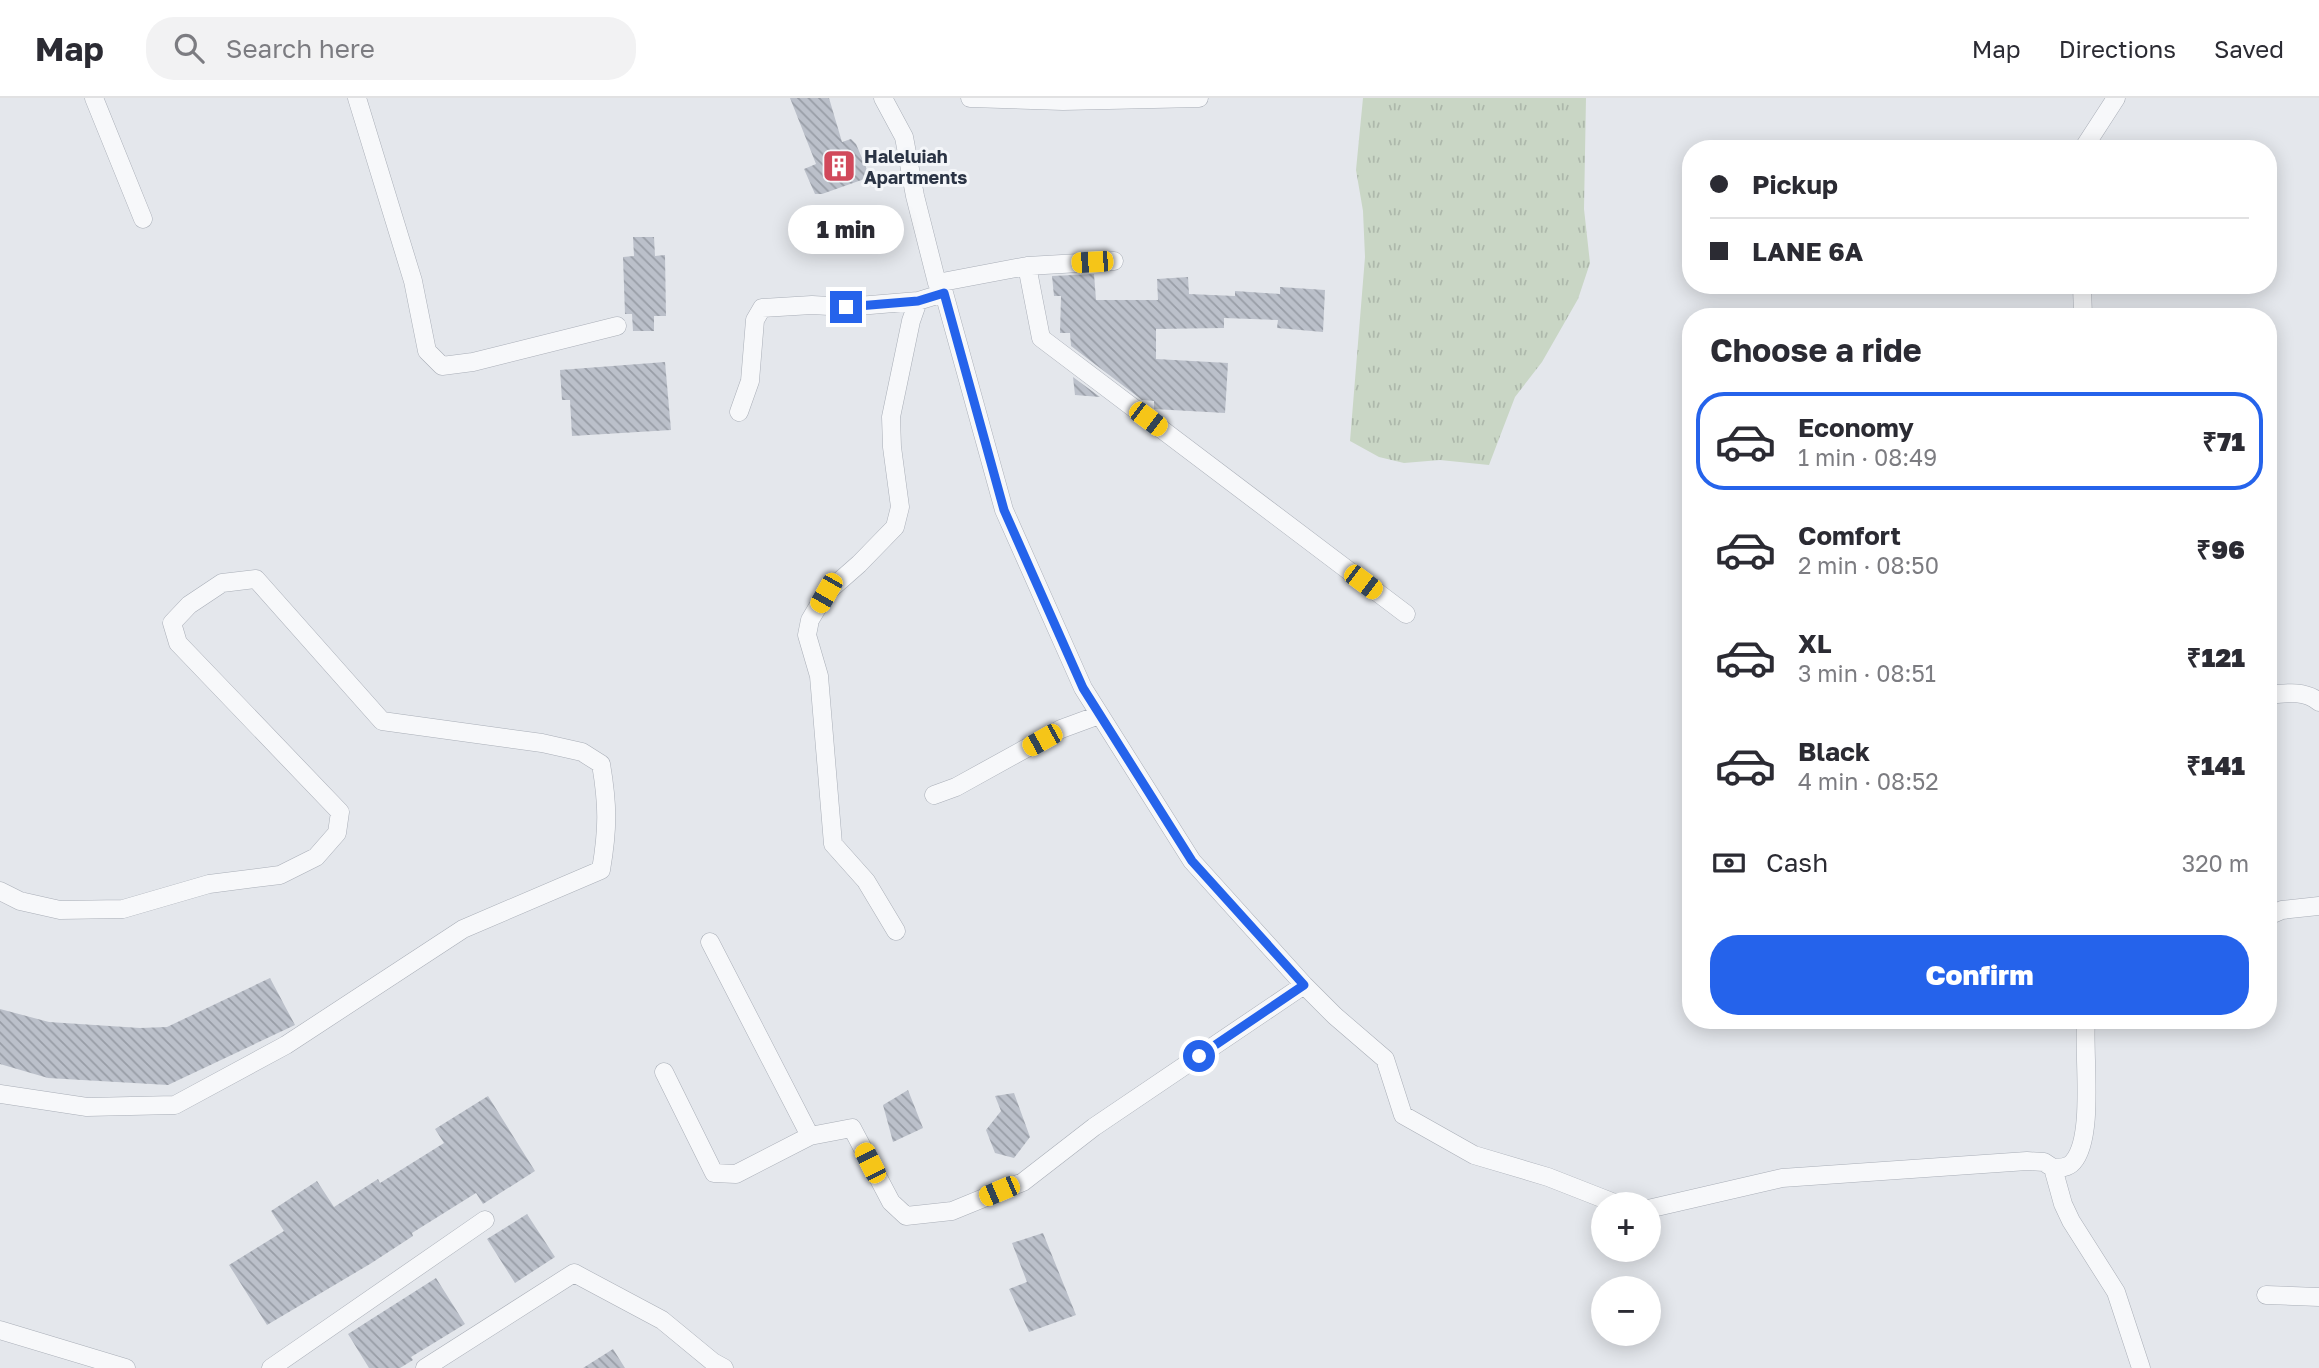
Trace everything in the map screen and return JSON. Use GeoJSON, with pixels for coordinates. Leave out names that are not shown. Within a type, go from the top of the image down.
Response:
{"type":"FeatureCollection","features":[{"type":"Feature","properties":{"kind":"street"},"geometry":{"type":"LineString","coordinates":[[94,98],[143,219]]}},
{"type":"Feature","properties":{"kind":"street"},"geometry":{"type":"LineString","coordinates":[[357,98],[413,281],[427,351],[442,366],[473,362],[617,327]]}},
{"type":"Feature","properties":{"kind":"street"},"geometry":{"type":"LineString","coordinates":[[970,98],[1063,101],[1199,98]]}},
{"type":"Feature","properties":{"kind":"street"},"geometry":{"type":"LineString","coordinates":[[2089,140],[2116,98]]}},
{"type":"Feature","properties":{"kind":"street"},"geometry":{"type":"LineString","coordinates":[[886,99],[904,137],[915,196],[1004,510],[1083,688],[1192,861],[1304,985],[1385,1059],[1403,1115],[1474,1155],[1548,1177],[1591,1194]]}},
{"type":"Feature","properties":{"kind":"street"},"geometry":{"type":"LineString","coordinates":[[739,412],[750,381],[755,320],[762,308],[812,305],[846,307],[918,301],[941,288],[1027,266],[1114,261]]}},
{"type":"Feature","properties":{"kind":"street"},"geometry":{"type":"LineString","coordinates":[[1027,266],[1041,338],[1406,614]]}},
{"type":"Feature","properties":{"kind":"street"},"geometry":{"type":"LineString","coordinates":[[896,931],[866,881],[833,844],[819,676],[807,635],[810,620],[826,593],[895,527],[900,507],[891,417],[911,321],[918,301]]}},
{"type":"Feature","properties":{"kind":"street"},"geometry":{"type":"LineString","coordinates":[[0,891],[20,901],[60,910],[123,908],[209,884],[280,875],[316,857],[337,833],[341,813],[178,643],[172,623],[189,606],[222,583],[256,579],[382,721],[542,743],[582,752],[601,764],[607,803],[606,839],[601,870],[463,929],[286,1045],[175,1105],[87,1107],[0,1094]]}},
{"type":"Feature","properties":{"kind":"street"},"geometry":{"type":"LineString","coordinates":[[2277,694],[2307,694],[2319,702]]}},
{"type":"Feature","properties":{"kind":"street"},"geometry":{"type":"LineString","coordinates":[[934,795],[957,787],[1061,729],[1099,715]]}},
{"type":"Feature","properties":{"kind":"street"},"geometry":{"type":"LineString","coordinates":[[2277,912],[2319,906]]}},
{"type":"Feature","properties":{"kind":"street"},"geometry":{"type":"LineString","coordinates":[[710,942],[810,1136]]}},
{"type":"Feature","properties":{"kind":"street"},"geometry":{"type":"LineString","coordinates":[[664,1072],[714,1173],[736,1174],[810,1136],[852,1128],[891,1202],[906,1216],[952,1211],[1023,1182],[1094,1127],[1304,985]]}},
{"type":"Feature","properties":{"kind":"street"},"geometry":{"type":"LineString","coordinates":[[1661,1206],[1782,1178],[2027,1161],[2044,1162],[2053,1168],[2064,1168],[2072,1164],[2081,1148],[2085,1127],[2086,1029]]}},
{"type":"Feature","properties":{"kind":"street"},"geometry":{"type":"LineString","coordinates":[[2053,1168],[2063,1204],[2071,1221],[2116,1292],[2141,1368]]}},
{"type":"Feature","properties":{"kind":"street"},"geometry":{"type":"LineString","coordinates":[[271,1368],[485,1220]]}},
{"type":"Feature","properties":{"kind":"street"},"geometry":{"type":"LineString","coordinates":[[425,1368],[574,1273],[662,1320],[714,1366]]}},
{"type":"Feature","properties":{"kind":"street"},"geometry":{"type":"LineString","coordinates":[[2266,1295],[2319,1297]]}},
{"type":"Feature","properties":{"kind":"street"},"geometry":{"type":"LineString","coordinates":[[0,1329],[126,1368]]}},
{"type":"Feature","properties":{"kind":"green space"},"geometry":{"type":"Polygon","coordinates":[[[1363,98],[1586,98],[1584,209],[1590,263],[1578,299],[1542,362],[1515,397],[1489,465],[1440,460],[1404,463],[1379,457],[1350,441],[1365,257],[1363,211],[1356,170],[1363,98]]]}},
{"type":"Feature","properties":{"kind":"building"},"geometry":{"type":"Polygon","coordinates":[[[790,98],[829,98],[842,142],[851,139],[856,144],[870,177],[815,194],[804,169],[816,164],[790,98]]]}},
{"type":"Feature","properties":{"kind":"building"},"geometry":{"type":"Polygon","coordinates":[[[633,237],[654,237],[655,256],[665,255],[666,316],[654,316],[654,331],[633,331],[632,314],[625,314],[623,257],[634,256],[633,237]]]}},
{"type":"Feature","properties":{"kind":"building"},"geometry":{"type":"Polygon","coordinates":[[[1094,274],[1096,300],[1158,300],[1157,279],[1188,277],[1189,294],[1235,296],[1235,291],[1280,294],[1280,287],[1325,290],[1323,332],[1277,328],[1278,320],[1224,318],[1224,328],[1156,329],[1156,359],[1228,363],[1225,413],[1154,409],[1154,401],[1142,400],[1071,346],[1070,333],[1060,333],[1061,296],[1054,296],[1052,276],[1094,274]]]}},
{"type":"Feature","properties":{"kind":"building"},"geometry":{"type":"Polygon","coordinates":[[[665,362],[671,430],[572,436],[570,400],[562,400],[560,370],[665,362]]]}},
{"type":"Feature","properties":{"kind":"building"},"geometry":{"type":"Polygon","coordinates":[[[1073,377],[1100,397],[1075,395],[1073,377]]]}},
{"type":"Feature","properties":{"kind":"building"},"geometry":{"type":"Polygon","coordinates":[[[270,978],[295,1025],[168,1085],[48,1078],[0,1064],[0,1009],[49,1022],[140,1028],[167,1027],[270,978]]]}},
{"type":"Feature","properties":{"kind":"building"},"geometry":{"type":"Polygon","coordinates":[[[908,1090],[923,1128],[893,1142],[883,1105],[908,1090]]]}},
{"type":"Feature","properties":{"kind":"building"},"geometry":{"type":"Polygon","coordinates":[[[1014,1093],[1030,1137],[1014,1158],[995,1153],[986,1130],[1001,1111],[995,1096],[1014,1093]]]}},
{"type":"Feature","properties":{"kind":"building"},"geometry":{"type":"Polygon","coordinates":[[[488,1096],[535,1171],[483,1204],[476,1193],[412,1233],[413,1236],[370,1264],[267,1325],[229,1265],[284,1231],[271,1211],[317,1181],[334,1207],[378,1179],[380,1183],[444,1143],[435,1129],[488,1096]]]}},
{"type":"Feature","properties":{"kind":"building"},"geometry":{"type":"Polygon","coordinates":[[[527,1214],[555,1257],[515,1283],[487,1239],[527,1214]]]}},
{"type":"Feature","properties":{"kind":"building"},"geometry":{"type":"Polygon","coordinates":[[[1043,1233],[1076,1315],[1029,1332],[1009,1289],[1027,1282],[1012,1243],[1043,1233]]]}},
{"type":"Feature","properties":{"kind":"building"},"geometry":{"type":"Polygon","coordinates":[[[436,1278],[465,1324],[411,1357],[413,1360],[400,1368],[369,1368],[348,1334],[436,1278]]]}},
{"type":"Feature","properties":{"kind":"building"},"geometry":{"type":"Polygon","coordinates":[[[613,1349],[625,1368],[583,1368],[613,1349]]]}},
{"type":"Feature","properties":{"kind":"place","name":"Haleluiah Apartments"},"geometry":{"type":"Point","coordinates":[839,166]}},
{"type":"Feature","properties":{"kind":"route"},"geometry":{"type":"LineString","coordinates":[[846,307],[918,301],[944,293],[1004,510],[1083,688],[1192,861],[1304,985],[1199,1056]]}}]}
